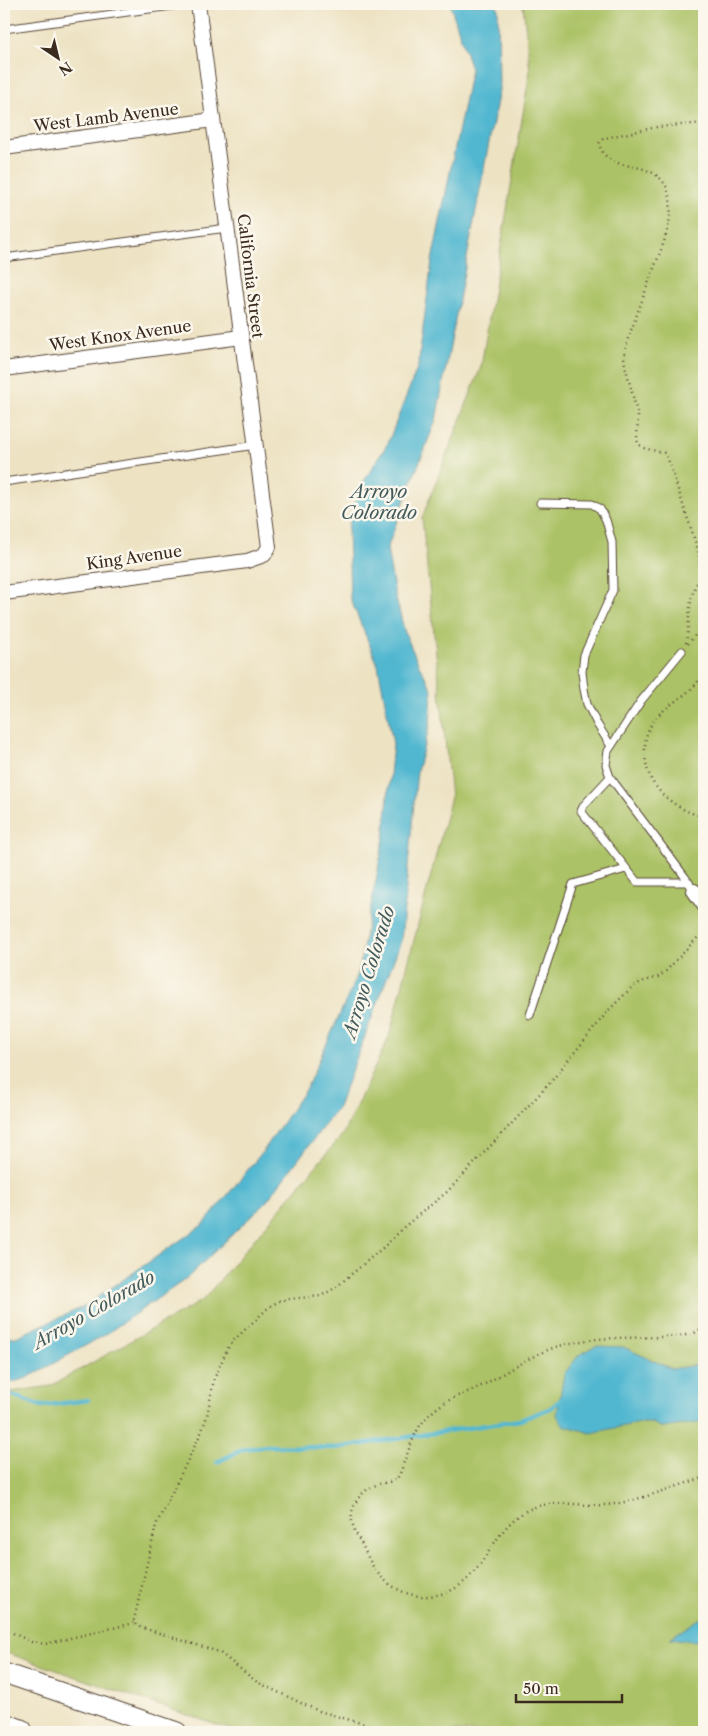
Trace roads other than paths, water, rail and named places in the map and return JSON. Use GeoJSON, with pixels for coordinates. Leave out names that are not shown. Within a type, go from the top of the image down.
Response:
{"type":"FeatureCollection","features":[{"type":"Feature","properties":{"kind":"highway"},"geometry":{"type":"LineString","coordinates":[[4,1726],[20,1732]]}},
{"type":"Feature","properties":{"kind":"main road"},"geometry":{"type":"LineString","coordinates":[[4,1673],[177,1732]]}},
{"type":"Feature","properties":{"kind":"main road"},"geometry":{"type":"LineString","coordinates":[[89,1703],[131,1732]]}},
{"type":"Feature","properties":{"kind":"street","name":"California Street"},"geometry":{"type":"LineString","coordinates":[[198,4],[269,547],[266,552]]}},
{"type":"Feature","properties":{"kind":"street","name":"West Lamb Avenue"},"geometry":{"type":"LineString","coordinates":[[4,148],[213,120]]}},
{"type":"Feature","properties":{"kind":"street","name":"West Knox Avenue"},"geometry":{"type":"LineString","coordinates":[[4,369],[241,337]]}},
{"type":"Feature","properties":{"kind":"street","name":"King Avenue"},"geometry":{"type":"LineString","coordinates":[[4,593],[247,561],[257,559],[266,552]]}},
{"type":"Feature","properties":{"kind":"street"},"geometry":{"type":"LineString","coordinates":[[691,887],[704,905]]}},
{"type":"Feature","properties":{"kind":"lane"},"geometry":{"type":"LineString","coordinates":[[4,29],[186,4]]}},
{"type":"Feature","properties":{"kind":"lane"},"geometry":{"type":"LineString","coordinates":[[4,258],[227,228]]}},
{"type":"Feature","properties":{"kind":"lane"},"geometry":{"type":"LineString","coordinates":[[4,482],[256,445]]}},
{"type":"Feature","properties":{"kind":"lane"},"geometry":{"type":"LineString","coordinates":[[540,503],[592,504],[600,509],[606,520],[612,542],[613,590],[584,655],[582,672],[588,704],[596,724],[611,746]]}},
{"type":"Feature","properties":{"kind":"lane"},"geometry":{"type":"LineString","coordinates":[[682,651],[640,701],[608,751],[606,765],[610,777],[691,887]]}},
{"type":"Feature","properties":{"kind":"lane"},"geometry":{"type":"LineString","coordinates":[[610,777],[584,805],[581,811],[637,882],[691,887]]}},
{"type":"Feature","properties":{"kind":"lane"},"geometry":{"type":"LineString","coordinates":[[530,1015],[574,884],[626,869]]}},
{"type":"Feature","properties":{"kind":"water","name":"Arroyo Colorado"},"geometry":{"type":"Polygon","coordinates":[[[450,4],[496,4],[498,9],[499,90],[436,420],[387,549],[395,595],[405,633],[432,689],[430,724],[417,771],[401,941],[338,1107],[266,1202],[186,1279],[103,1336],[27,1378],[4,1385],[4,1338],[16,1337],[85,1306],[204,1224],[264,1150],[307,1087],[358,974],[384,838],[393,744],[378,665],[350,598],[348,528],[357,492],[388,443],[418,366],[432,261],[471,69],[450,4]]]}},
{"type":"Feature","properties":{"kind":"water"},"geometry":{"type":"Polygon","coordinates":[[[596,1346],[623,1347],[672,1369],[697,1365],[704,1361],[704,1422],[663,1428],[652,1423],[639,1423],[591,1433],[563,1425],[557,1415],[564,1374],[579,1355],[596,1346]]]}},
{"type":"Feature","properties":{"kind":"water"},"geometry":{"type":"Polygon","coordinates":[[[704,1616],[704,1639],[693,1641],[670,1638],[704,1616]]]}},
{"type":"Feature","properties":{"kind":"waterway"},"geometry":{"type":"LineString","coordinates":[[4,1392],[41,1406],[88,1400]]}},
{"type":"Feature","properties":{"kind":"waterway"},"geometry":{"type":"LineString","coordinates":[[217,1462],[244,1449],[267,1446],[336,1448],[520,1420],[551,1408],[563,1398]]}}]}
